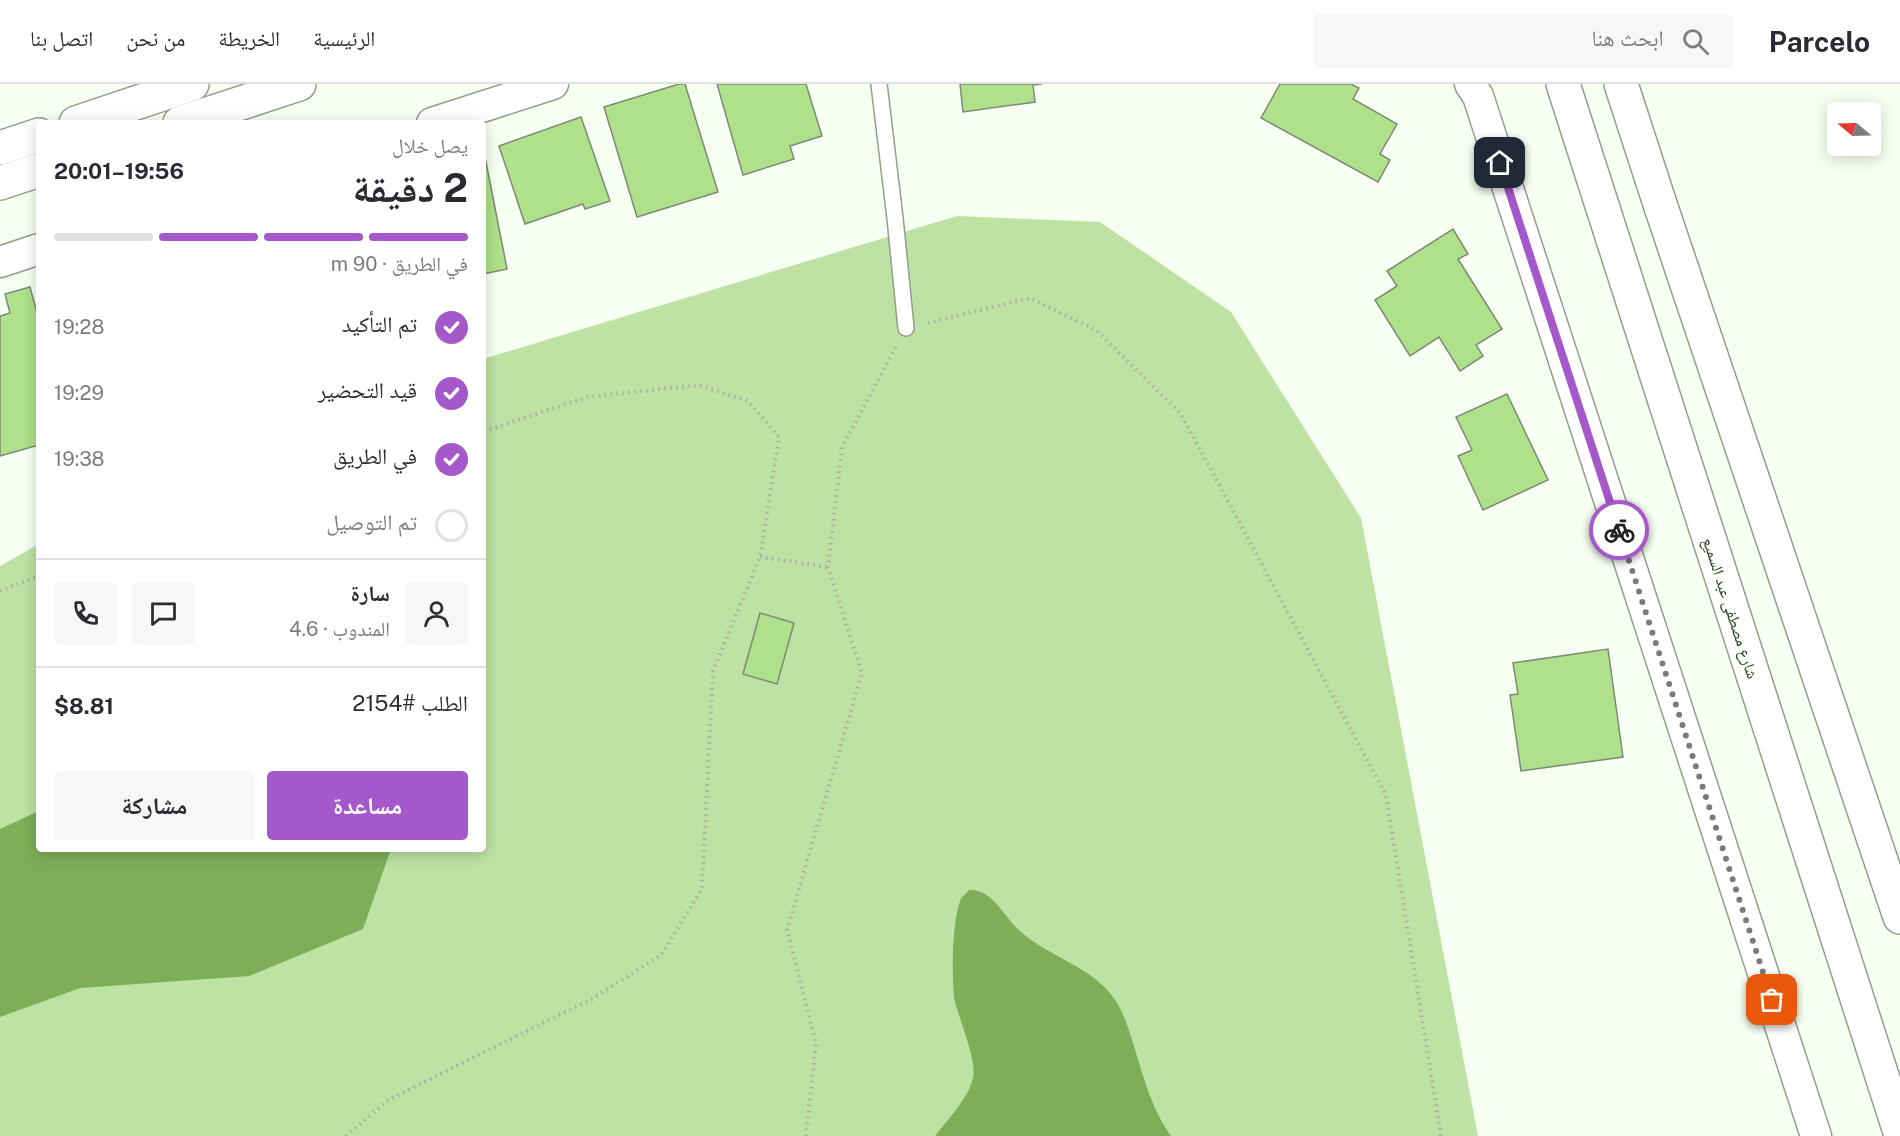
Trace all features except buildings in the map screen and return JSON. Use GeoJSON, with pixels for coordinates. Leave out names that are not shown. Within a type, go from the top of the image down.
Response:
{"type":"FeatureCollection","features":[{"type":"Feature","properties":{"kind":"street"},"geometry":{"type":"LineString","coordinates":[[85,120],[192,84]]}},
{"type":"Feature","properties":{"kind":"street"},"geometry":{"type":"LineString","coordinates":[[189,120],[298,84]]}},
{"type":"Feature","properties":{"kind":"street"},"geometry":{"type":"LineString","coordinates":[[441,120],[553,84]]}},
{"type":"Feature","properties":{"kind":"street"},"geometry":{"type":"LineString","coordinates":[[1470,84],[1482,107],[1816,1136]]}},
{"type":"Feature","properties":{"kind":"street","name":"شارع مصطفى عبد السميع"},"geometry":{"type":"LineString","coordinates":[[1563,84],[1900,1132]]}},
{"type":"Feature","properties":{"kind":"street"},"geometry":{"type":"LineString","coordinates":[[1621,84],[1900,917]]}},
{"type":"Feature","properties":{"kind":"street"},"geometry":{"type":"LineString","coordinates":[[0,148],[36,136]]}},
{"type":"Feature","properties":{"kind":"street"},"geometry":{"type":"LineString","coordinates":[[0,183],[36,171]]}},
{"type":"Feature","properties":{"kind":"street"},"geometry":{"type":"LineString","coordinates":[[0,262],[36,250]]}},
{"type":"Feature","properties":{"kind":"lane"},"geometry":{"type":"LineString","coordinates":[[879,84],[906,328]]}},
{"type":"Feature","properties":{"kind":"path"},"geometry":{"type":"LineString","coordinates":[[806,1136],[816,1043],[787,930],[862,673],[828,567],[842,447],[906,328],[1030,298],[1096,330],[1181,414],[1386,795],[1441,1136]]}},
{"type":"Feature","properties":{"kind":"path"},"geometry":{"type":"LineString","coordinates":[[346,1136],[388,1100],[592,999],[661,954],[702,889],[713,671],[760,557],[779,437],[748,401],[698,385],[587,397],[486,431]]}},
{"type":"Feature","properties":{"kind":"path"},"geometry":{"type":"LineString","coordinates":[[760,557],[828,567]]}},
{"type":"Feature","properties":{"kind":"path"},"geometry":{"type":"LineString","coordinates":[[0,591],[36,577]]}},
{"type":"Feature","properties":{"kind":"shaded area"},"geometry":{"type":"Polygon","coordinates":[[[957,216],[1100,222],[1231,312],[1361,518],[1478,1136],[0,1136],[0,566],[36,546],[36,852],[486,852],[486,358],[957,216]]]}},
{"type":"Feature","properties":{"kind":"shaded area"},"geometry":{"type":"Polygon","coordinates":[[[36,812],[36,852],[390,852],[363,929],[249,976],[80,988],[0,1017],[0,829],[36,812]]]}},
{"type":"Feature","properties":{"kind":"shaded area"},"geometry":{"type":"Polygon","coordinates":[[[969,890],[985,894],[1031,940],[1093,978],[1113,997],[1125,1019],[1153,1103],[1171,1136],[935,1136],[962,1101],[970,1086],[974,1071],[955,1002],[953,980],[956,918],[962,897],[969,890]]]}},
{"type":"Feature","properties":{"kind":"way so far"},"geometry":{"type":"LineString","coordinates":[[1619,530],[1772,1000]]}},
{"type":"Feature","properties":{"kind":"route"},"geometry":{"type":"LineString","coordinates":[[1500,163],[1619,530]]}}]}
